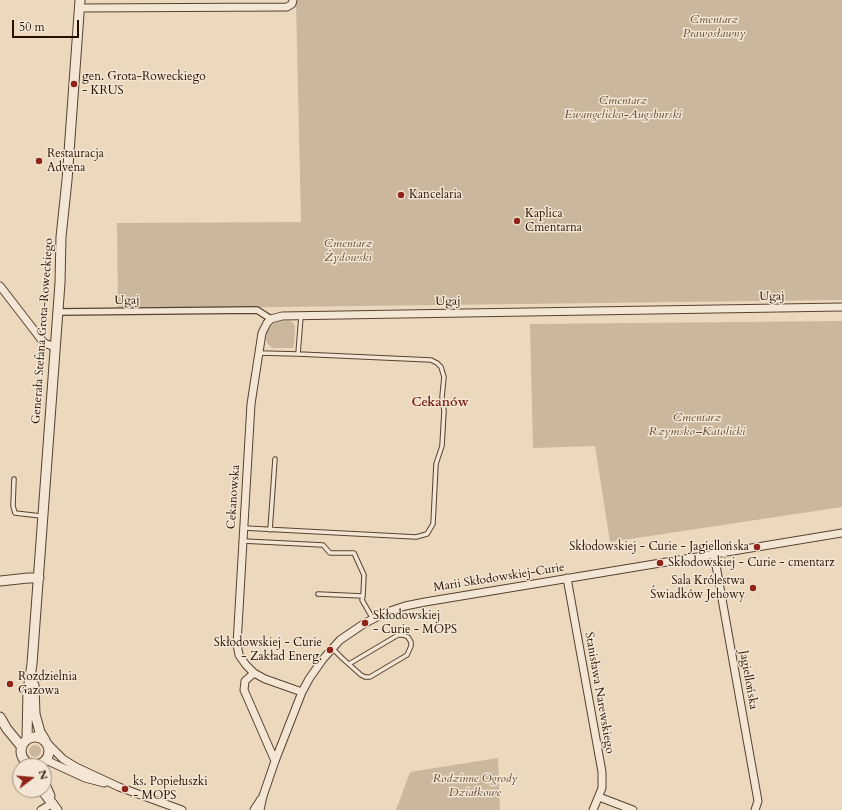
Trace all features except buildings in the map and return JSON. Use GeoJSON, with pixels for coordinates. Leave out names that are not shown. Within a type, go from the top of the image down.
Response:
{"type":"FeatureCollection","features":[{"type":"Feature","properties":{"kind":"street"},"geometry":{"type":"LineString","coordinates":[[80,4],[286,7],[292,4],[293,0]]}},
{"type":"Feature","properties":{"kind":"street","name":"Generała Stefana Grota-Roweckiego"},"geometry":{"type":"LineString","coordinates":[[24,743],[39,578],[61,237],[67,180],[80,4]]}},
{"type":"Feature","properties":{"kind":"street"},"geometry":{"type":"LineString","coordinates":[[0,286],[44,343],[55,348]]}},
{"type":"Feature","properties":{"kind":"street","name":"Ugaj"},"geometry":{"type":"LineString","coordinates":[[57,312],[257,310],[271,320],[282,316],[842,307]]}},
{"type":"Feature","properties":{"kind":"street","name":"Cekanowska"},"geometry":{"type":"LineString","coordinates":[[271,320],[264,328],[258,352],[251,404],[237,644],[239,655],[254,673],[265,679],[302,692]]}},
{"type":"Feature","properties":{"kind":"street","name":"Marii Skłodowskiej-Curie"},"geometry":{"type":"LineString","coordinates":[[260,810],[263,796],[276,761],[302,692],[309,679],[332,648],[365,623],[387,612],[405,606],[842,533]]}},
{"type":"Feature","properties":{"kind":"street","name":"Jagiellońska"},"geometry":{"type":"LineString","coordinates":[[714,554],[758,801],[755,810]]}},
{"type":"Feature","properties":{"kind":"street"},"geometry":{"type":"LineString","coordinates":[[0,581],[39,578]]}},
{"type":"Feature","properties":{"kind":"street","name":"Stanisława Narewskiego"},"geometry":{"type":"LineString","coordinates":[[567,578],[602,772],[603,781],[599,797],[593,810]]}},
{"type":"Feature","properties":{"kind":"street","name":"Generała Stefana Grota-Roweckiego"},"geometry":{"type":"LineString","coordinates":[[32,664],[35,714],[40,732],[47,743]]}},
{"type":"Feature","properties":{"kind":"street"},"geometry":{"type":"LineString","coordinates":[[254,673],[245,681],[244,690],[276,761]]}},
{"type":"Feature","properties":{"kind":"street"},"geometry":{"type":"LineString","coordinates":[[0,717],[7,729],[24,743]]}},
{"type":"Feature","properties":{"kind":"street"},"geometry":{"type":"LineString","coordinates":[[23,758],[24,743],[35,736],[39,737],[63,759],[119,787]]}},
{"type":"Feature","properties":{"kind":"street"},"geometry":{"type":"LineString","coordinates":[[47,743],[50,753],[47,758]]}},
{"type":"Feature","properties":{"kind":"street"},"geometry":{"type":"LineString","coordinates":[[52,766],[85,778],[119,787],[178,809]]}},
{"type":"Feature","properties":{"kind":"street","name":"Marii Skłodowskiej-Curie"},"geometry":{"type":"LineString","coordinates":[[254,810],[263,796]]}},
{"type":"Feature","properties":{"kind":"street"},"geometry":{"type":"LineString","coordinates":[[599,797],[633,810]]}},
{"type":"Feature","properties":{"kind":"street"},"geometry":{"type":"LineString","coordinates":[[41,810],[55,806],[48,798]]}},
{"type":"Feature","properties":{"kind":"lane"},"geometry":{"type":"LineString","coordinates":[[298,354],[301,316]]}},
{"type":"Feature","properties":{"kind":"lane"},"geometry":{"type":"LineString","coordinates":[[243,528],[416,537],[427,534],[434,524],[436,464],[442,446],[444,412],[442,397],[444,377],[441,367],[432,360],[258,352]]}},
{"type":"Feature","properties":{"kind":"lane"},"geometry":{"type":"LineString","coordinates":[[270,530],[275,459]]}},
{"type":"Feature","properties":{"kind":"lane"},"geometry":{"type":"LineString","coordinates":[[14,479],[13,506],[15,513],[42,516]]}},
{"type":"Feature","properties":{"kind":"lane"},"geometry":{"type":"LineString","coordinates":[[242,541],[323,545],[330,553],[354,553],[364,576],[362,600],[374,619]]}},
{"type":"Feature","properties":{"kind":"lane"},"geometry":{"type":"LineString","coordinates":[[318,594],[362,596]]}},
{"type":"Feature","properties":{"kind":"lane"},"geometry":{"type":"LineString","coordinates":[[332,648],[361,675],[370,677],[407,655],[411,642],[408,637],[398,635],[350,664]]}},
{"type":"Feature","properties":{"kind":"green space"},"geometry":{"type":"Polygon","coordinates":[[[296,0],[842,0],[842,300],[118,309],[117,223],[301,222],[296,0]]]}},
{"type":"Feature","properties":{"kind":"green space"},"geometry":{"type":"Polygon","coordinates":[[[290,321],[295,326],[293,348],[272,348],[267,343],[266,339],[268,329],[276,322],[290,321]]]}},
{"type":"Feature","properties":{"kind":"green space","name":"Cmentarz Rzymsko–Katolicki"},"geometry":{"type":"Polygon","coordinates":[[[842,321],[842,507],[610,542],[595,446],[533,448],[530,324],[842,321]]]}},
{"type":"Feature","properties":{"kind":"green space"},"geometry":{"type":"Polygon","coordinates":[[[35,745],[39,747],[41,751],[39,755],[35,757],[31,755],[29,751],[31,747],[35,745]]]}},
{"type":"Feature","properties":{"kind":"green space","name":"Rodzinne Ogrody Działkowe"},"geometry":{"type":"Polygon","coordinates":[[[498,758],[500,810],[396,810],[410,772],[498,758]]]}},
{"type":"Feature","properties":{"kind":"place","name":"gen. Grota-Roweckiego - KRUS"},"geometry":{"type":"Point","coordinates":[74,84]}},
{"type":"Feature","properties":{"kind":"place","name":"Restauracja Advena"},"geometry":{"type":"Point","coordinates":[39,161]}},
{"type":"Feature","properties":{"kind":"place","name":"Kancelaria"},"geometry":{"type":"Point","coordinates":[401,195]}},
{"type":"Feature","properties":{"kind":"place","name":"Kaplica Cmentarna"},"geometry":{"type":"Point","coordinates":[517,221]}},
{"type":"Feature","properties":{"kind":"place","name":"Skłodowskiej - Curie - Jagiellońska"},"geometry":{"type":"Point","coordinates":[757,547]}},
{"type":"Feature","properties":{"kind":"place","name":"Skłodowskiej - Curie - cmentarz"},"geometry":{"type":"Point","coordinates":[660,563]}},
{"type":"Feature","properties":{"kind":"place","name":"Sala Królestwa Świadków Jehowy"},"geometry":{"type":"Point","coordinates":[753,588]}},
{"type":"Feature","properties":{"kind":"place","name":"Skłodowskiej - Curie - MOPS"},"geometry":{"type":"Point","coordinates":[365,623]}},
{"type":"Feature","properties":{"kind":"place","name":"Skłodowskiej - Curie - Zakład Energ."},"geometry":{"type":"Point","coordinates":[330,650]}},
{"type":"Feature","properties":{"kind":"place","name":"Rozdzielnia Gazowa"},"geometry":{"type":"Point","coordinates":[10,684]}},
{"type":"Feature","properties":{"kind":"place","name":"ks. Popiełuszki - MOPS"},"geometry":{"type":"Point","coordinates":[125,789]}},
{"type":"Feature","properties":{"kind":"district","name":"Cekanów"},"geometry":{"type":"Point","coordinates":[440,403]}},
{"type":"Feature","properties":{"kind":"park label","name":"Cmentarz Prawosławny"},"geometry":{"type":"Point","coordinates":[714,27]}},
{"type":"Feature","properties":{"kind":"park label","name":"Cmentarz Ewangelicko-Augsburski"},"geometry":{"type":"Point","coordinates":[623,108]}},
{"type":"Feature","properties":{"kind":"park label","name":"Cmentarz Żydowski"},"geometry":{"type":"Point","coordinates":[348,251]}}]}
